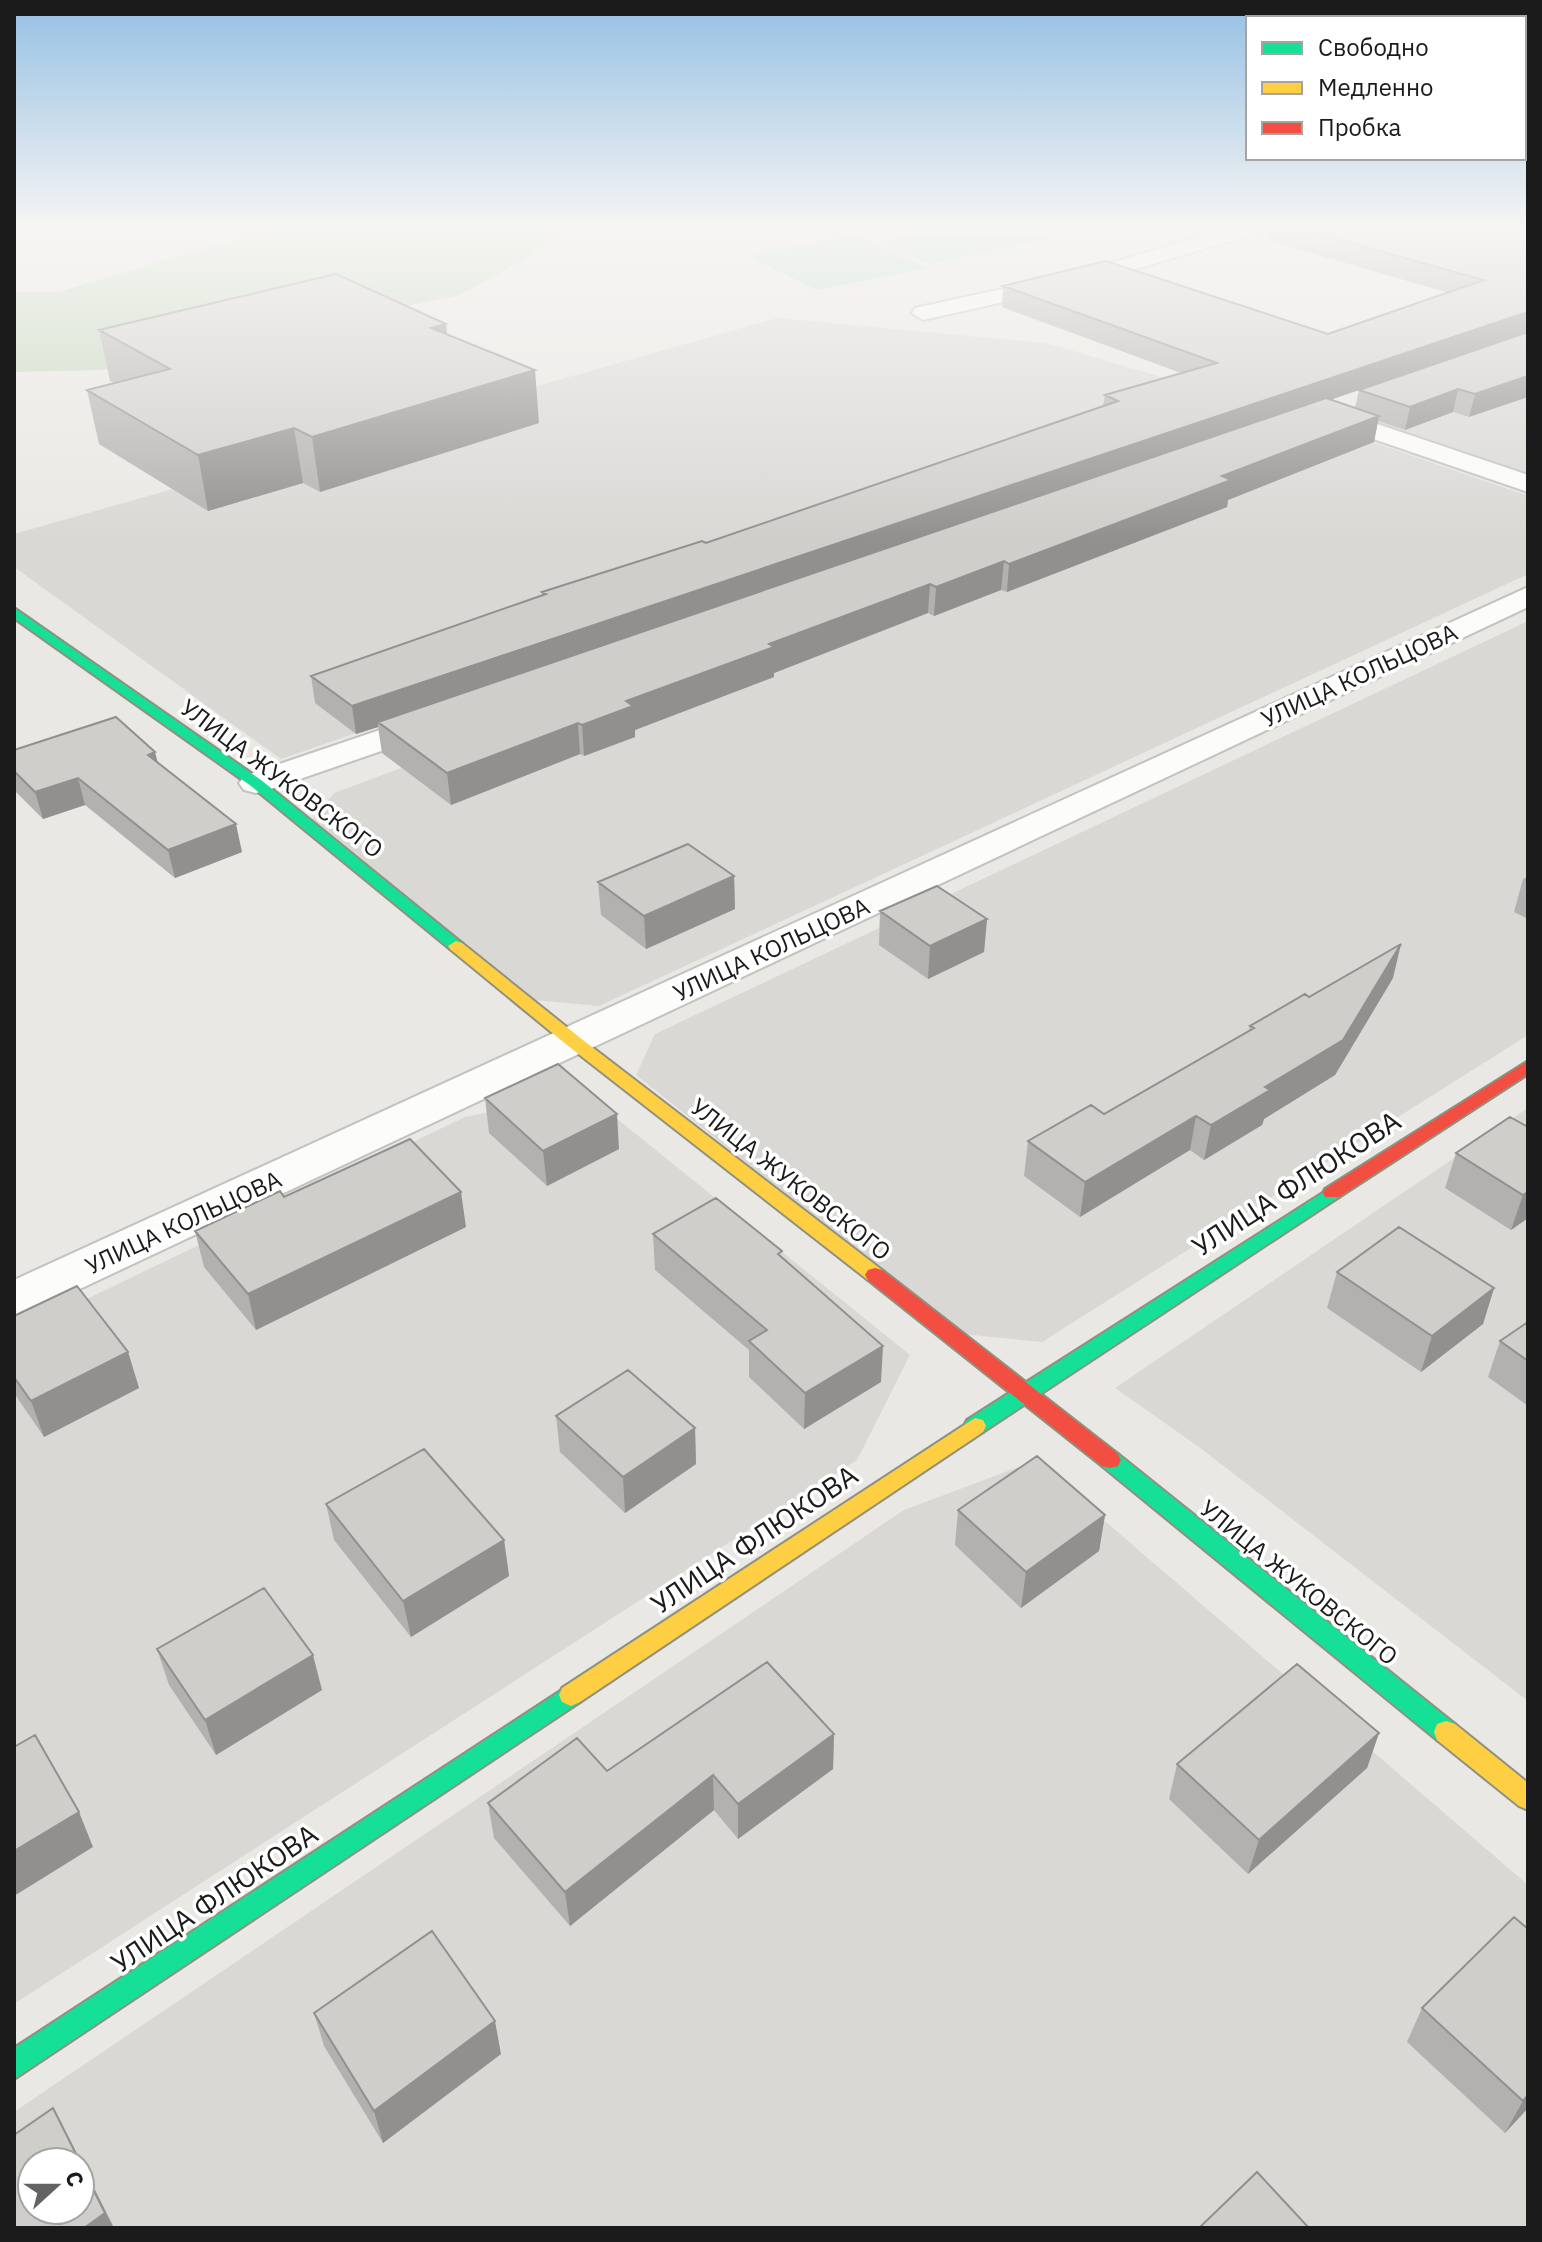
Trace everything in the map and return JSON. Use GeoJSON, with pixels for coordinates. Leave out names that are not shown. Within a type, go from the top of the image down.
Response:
{"type":"FeatureCollection","features":[{"type":"Feature","properties":{"kind":"street"},"geometry":{"type":"LineString","coordinates":[[1294,424],[1368,398]]}},
{"type":"Feature","properties":{"kind":"street"},"geometry":{"type":"LineString","coordinates":[[1324,414],[1528,484]]}},
{"type":"Feature","properties":{"kind":"street","name":"УЛИЦА КОЛЬЦОВА"},"geometry":{"type":"LineString","coordinates":[[14,1300],[1528,596]]}},
{"type":"Feature","properties":{"kind":"street","name":"УЛИЦА ЖУКОВСКОГО"},"geometry":{"type":"LineString","coordinates":[[14,612],[256,783],[573,1041],[1026,1392],[1528,1798]]}},
{"type":"Feature","properties":{"kind":"street"},"geometry":{"type":"LineString","coordinates":[[256,783],[467,711]]}},
{"type":"Feature","properties":{"kind":"street","name":"УЛИЦА ФЛЮКОВА"},"geometry":{"type":"LineString","coordinates":[[14,2065],[1026,1392],[1528,1066]]}},
{"type":"Feature","properties":{"kind":"shaded area"},"geometry":{"type":"Polygon","coordinates":[[[732,331],[913,331],[1046,343],[1284,413],[281,759],[14,567],[14,534],[732,331]]]}},
{"type":"Feature","properties":{"kind":"shaded area"},"geometry":{"type":"Polygon","coordinates":[[[1528,354],[1528,477],[1356,419],[1528,354]]]}},
{"type":"Feature","properties":{"kind":"shaded area"},"geometry":{"type":"Polygon","coordinates":[[[1355,436],[1528,496],[1528,574],[599,1006],[535,1000],[310,822],[334,793],[1287,438],[1355,436]]]}},
{"type":"Feature","properties":{"kind":"shaded area"},"geometry":{"type":"Polygon","coordinates":[[[1528,621],[1528,1035],[1042,1342],[962,1334],[636,1075],[655,1034],[1528,621]]]}},
{"type":"Feature","properties":{"kind":"shaded area"},"geometry":{"type":"Polygon","coordinates":[[[585,1093],[910,1355],[857,1460],[14,2004],[14,1334],[465,1117],[585,1093]]]}},
{"type":"Feature","properties":{"kind":"shaded area"},"geometry":{"type":"Polygon","coordinates":[[[1528,1108],[1528,1701],[1199,1447],[1115,1388],[1528,1108]]]}},
{"type":"Feature","properties":{"kind":"shaded area"},"geometry":{"type":"Polygon","coordinates":[[[1035,1461],[1528,1885],[1528,2228],[14,2228],[14,2112],[904,1510],[1035,1461]]]}},
{"type":"Feature","properties":{"kind":"green space"},"geometry":{"type":"Polygon","coordinates":[[[14,331],[289,331],[101,370],[14,372],[14,331]]]}},
{"type":"Feature","properties":{"kind":"building"},"geometry":{"type":"Polygon","coordinates":[[[100,331],[438,331],[535,370],[312,437],[294,428],[198,455],[87,390],[170,369],[100,331]]]}},
{"type":"Feature","properties":{"kind":"building"},"geometry":{"type":"Polygon","coordinates":[[[1127,331],[1318,331],[1328,334],[1338,331],[1472,331],[352,706],[311,676],[546,594],[542,592],[702,541],[706,543],[1118,401],[1105,395],[1217,363],[1127,331]]]}},
{"type":"Feature","properties":{"kind":"building"},"geometry":{"type":"Polygon","coordinates":[[[1528,332],[1528,376],[1475,394],[1458,389],[1410,407],[1359,390],[1528,332]]]}},
{"type":"Feature","properties":{"kind":"building"},"geometry":{"type":"Polygon","coordinates":[[[1326,398],[1379,416],[1222,476],[1231,480],[1009,564],[1004,561],[936,587],[930,584],[769,644],[774,647],[626,701],[633,706],[582,725],[578,723],[447,773],[378,722],[1326,398]]]}},
{"type":"Feature","properties":{"kind":"building"},"geometry":{"type":"Polygon","coordinates":[[[116,717],[155,752],[148,755],[236,824],[168,850],[78,778],[35,792],[14,771],[14,750],[116,717]]]}},
{"type":"Feature","properties":{"kind":"building"},"geometry":{"type":"Polygon","coordinates":[[[688,844],[734,876],[644,916],[598,882],[688,844]]]}},
{"type":"Feature","properties":{"kind":"building"},"geometry":{"type":"Polygon","coordinates":[[[937,886],[987,919],[930,946],[880,911],[937,886]]]}},
{"type":"Feature","properties":{"kind":"building"},"geometry":{"type":"Polygon","coordinates":[[[1401,944],[1343,1040],[1265,1087],[1270,1090],[1211,1125],[1196,1116],[1085,1182],[1028,1141],[1091,1105],[1104,1114],[1254,1028],[1250,1026],[1305,994],[1309,997],[1401,944]]]}},
{"type":"Feature","properties":{"kind":"building"},"geometry":{"type":"Polygon","coordinates":[[[558,1064],[617,1114],[543,1151],[485,1098],[558,1064]]]}},
{"type":"Feature","properties":{"kind":"building"},"geometry":{"type":"Polygon","coordinates":[[[1510,1117],[1528,1127],[1528,1192],[1523,1195],[1456,1153],[1510,1117]]]}},
{"type":"Feature","properties":{"kind":"building"},"geometry":{"type":"Polygon","coordinates":[[[410,1139],[461,1192],[248,1294],[195,1231],[280,1191],[284,1197],[410,1139]]]}},
{"type":"Feature","properties":{"kind":"building"},"geometry":{"type":"Polygon","coordinates":[[[716,1198],[782,1251],[778,1254],[883,1346],[805,1393],[749,1341],[767,1330],[653,1234],[716,1198]]]}},
{"type":"Feature","properties":{"kind":"building"},"geometry":{"type":"Polygon","coordinates":[[[1399,1227],[1494,1288],[1432,1336],[1337,1272],[1399,1227]]]}},
{"type":"Feature","properties":{"kind":"building"},"geometry":{"type":"Polygon","coordinates":[[[77,1286],[128,1352],[31,1401],[14,1377],[14,1316],[77,1286]]]}},
{"type":"Feature","properties":{"kind":"building"},"geometry":{"type":"Polygon","coordinates":[[[1528,1322],[1528,1361],[1500,1341],[1528,1322]]]}},
{"type":"Feature","properties":{"kind":"building"},"geometry":{"type":"Polygon","coordinates":[[[628,1370],[695,1428],[623,1477],[556,1416],[628,1370]]]}},
{"type":"Feature","properties":{"kind":"building"},"geometry":{"type":"Polygon","coordinates":[[[424,1449],[504,1540],[403,1601],[326,1504],[424,1449]]]}},
{"type":"Feature","properties":{"kind":"building"},"geometry":{"type":"Polygon","coordinates":[[[1037,1456],[1105,1515],[1026,1572],[958,1510],[1037,1456]]]}},
{"type":"Feature","properties":{"kind":"building"},"geometry":{"type":"Polygon","coordinates":[[[264,1588],[313,1655],[205,1720],[157,1649],[264,1588]]]}},
{"type":"Feature","properties":{"kind":"building"},"geometry":{"type":"Polygon","coordinates":[[[767,1662],[834,1734],[738,1804],[713,1775],[565,1892],[488,1803],[577,1738],[607,1771],[767,1662]]]}},
{"type":"Feature","properties":{"kind":"building"},"geometry":{"type":"Polygon","coordinates":[[[1297,1664],[1379,1733],[1259,1840],[1177,1764],[1297,1664]]]}},
{"type":"Feature","properties":{"kind":"building"},"geometry":{"type":"Polygon","coordinates":[[[35,1735],[79,1812],[14,1851],[14,1747],[35,1735]]]}},
{"type":"Feature","properties":{"kind":"building"},"geometry":{"type":"Polygon","coordinates":[[[1514,1917],[1528,1929],[1528,2095],[1523,2101],[1422,2008],[1514,1917]]]}},
{"type":"Feature","properties":{"kind":"building"},"geometry":{"type":"Polygon","coordinates":[[[432,1931],[495,2021],[374,2111],[314,2013],[432,1931]]]}},
{"type":"Feature","properties":{"kind":"building"},"geometry":{"type":"Polygon","coordinates":[[[53,2108],[72,2146],[16,2146],[16,2226],[87,2226],[14,2228],[14,2135],[53,2108]]]}},
{"type":"Feature","properties":{"kind":"building"},"geometry":{"type":"Polygon","coordinates":[[[1257,2172],[1309,2228],[1199,2228],[1257,2172]]]}},
{"type":"Feature","properties":{"kind":"building"},"geometry":{"type":"Polygon","coordinates":[[[96,2195],[105,2213],[96,2219],[96,2195]]]}},
{"type":"Feature","properties":{"kind":"traffic: fast"},"geometry":{"type":"LineString","coordinates":[[14,612],[256,783],[456,946]]}},
{"type":"Feature","properties":{"kind":"traffic: fast"},"geometry":{"type":"LineString","coordinates":[[975,1426],[1332,1193]]}},
{"type":"Feature","properties":{"kind":"traffic: fast"},"geometry":{"type":"LineString","coordinates":[[1110,1460],[1446,1732]]}},
{"type":"Feature","properties":{"kind":"traffic: fast"},"geometry":{"type":"LineString","coordinates":[[14,2065],[571,1695]]}},
{"type":"Feature","properties":{"kind":"traffic: slow"},"geometry":{"type":"LineString","coordinates":[[456,946],[573,1041],[875,1275]]}},
{"type":"Feature","properties":{"kind":"traffic: slow"},"geometry":{"type":"LineString","coordinates":[[571,1695],[975,1426]]}},
{"type":"Feature","properties":{"kind":"traffic: slow"},"geometry":{"type":"LineString","coordinates":[[1446,1732],[1528,1798]]}},
{"type":"Feature","properties":{"kind":"traffic: jam"},"geometry":{"type":"LineString","coordinates":[[1332,1193],[1528,1066]]}},
{"type":"Feature","properties":{"kind":"traffic: jam"},"geometry":{"type":"LineString","coordinates":[[875,1275],[1110,1460]]}}]}
